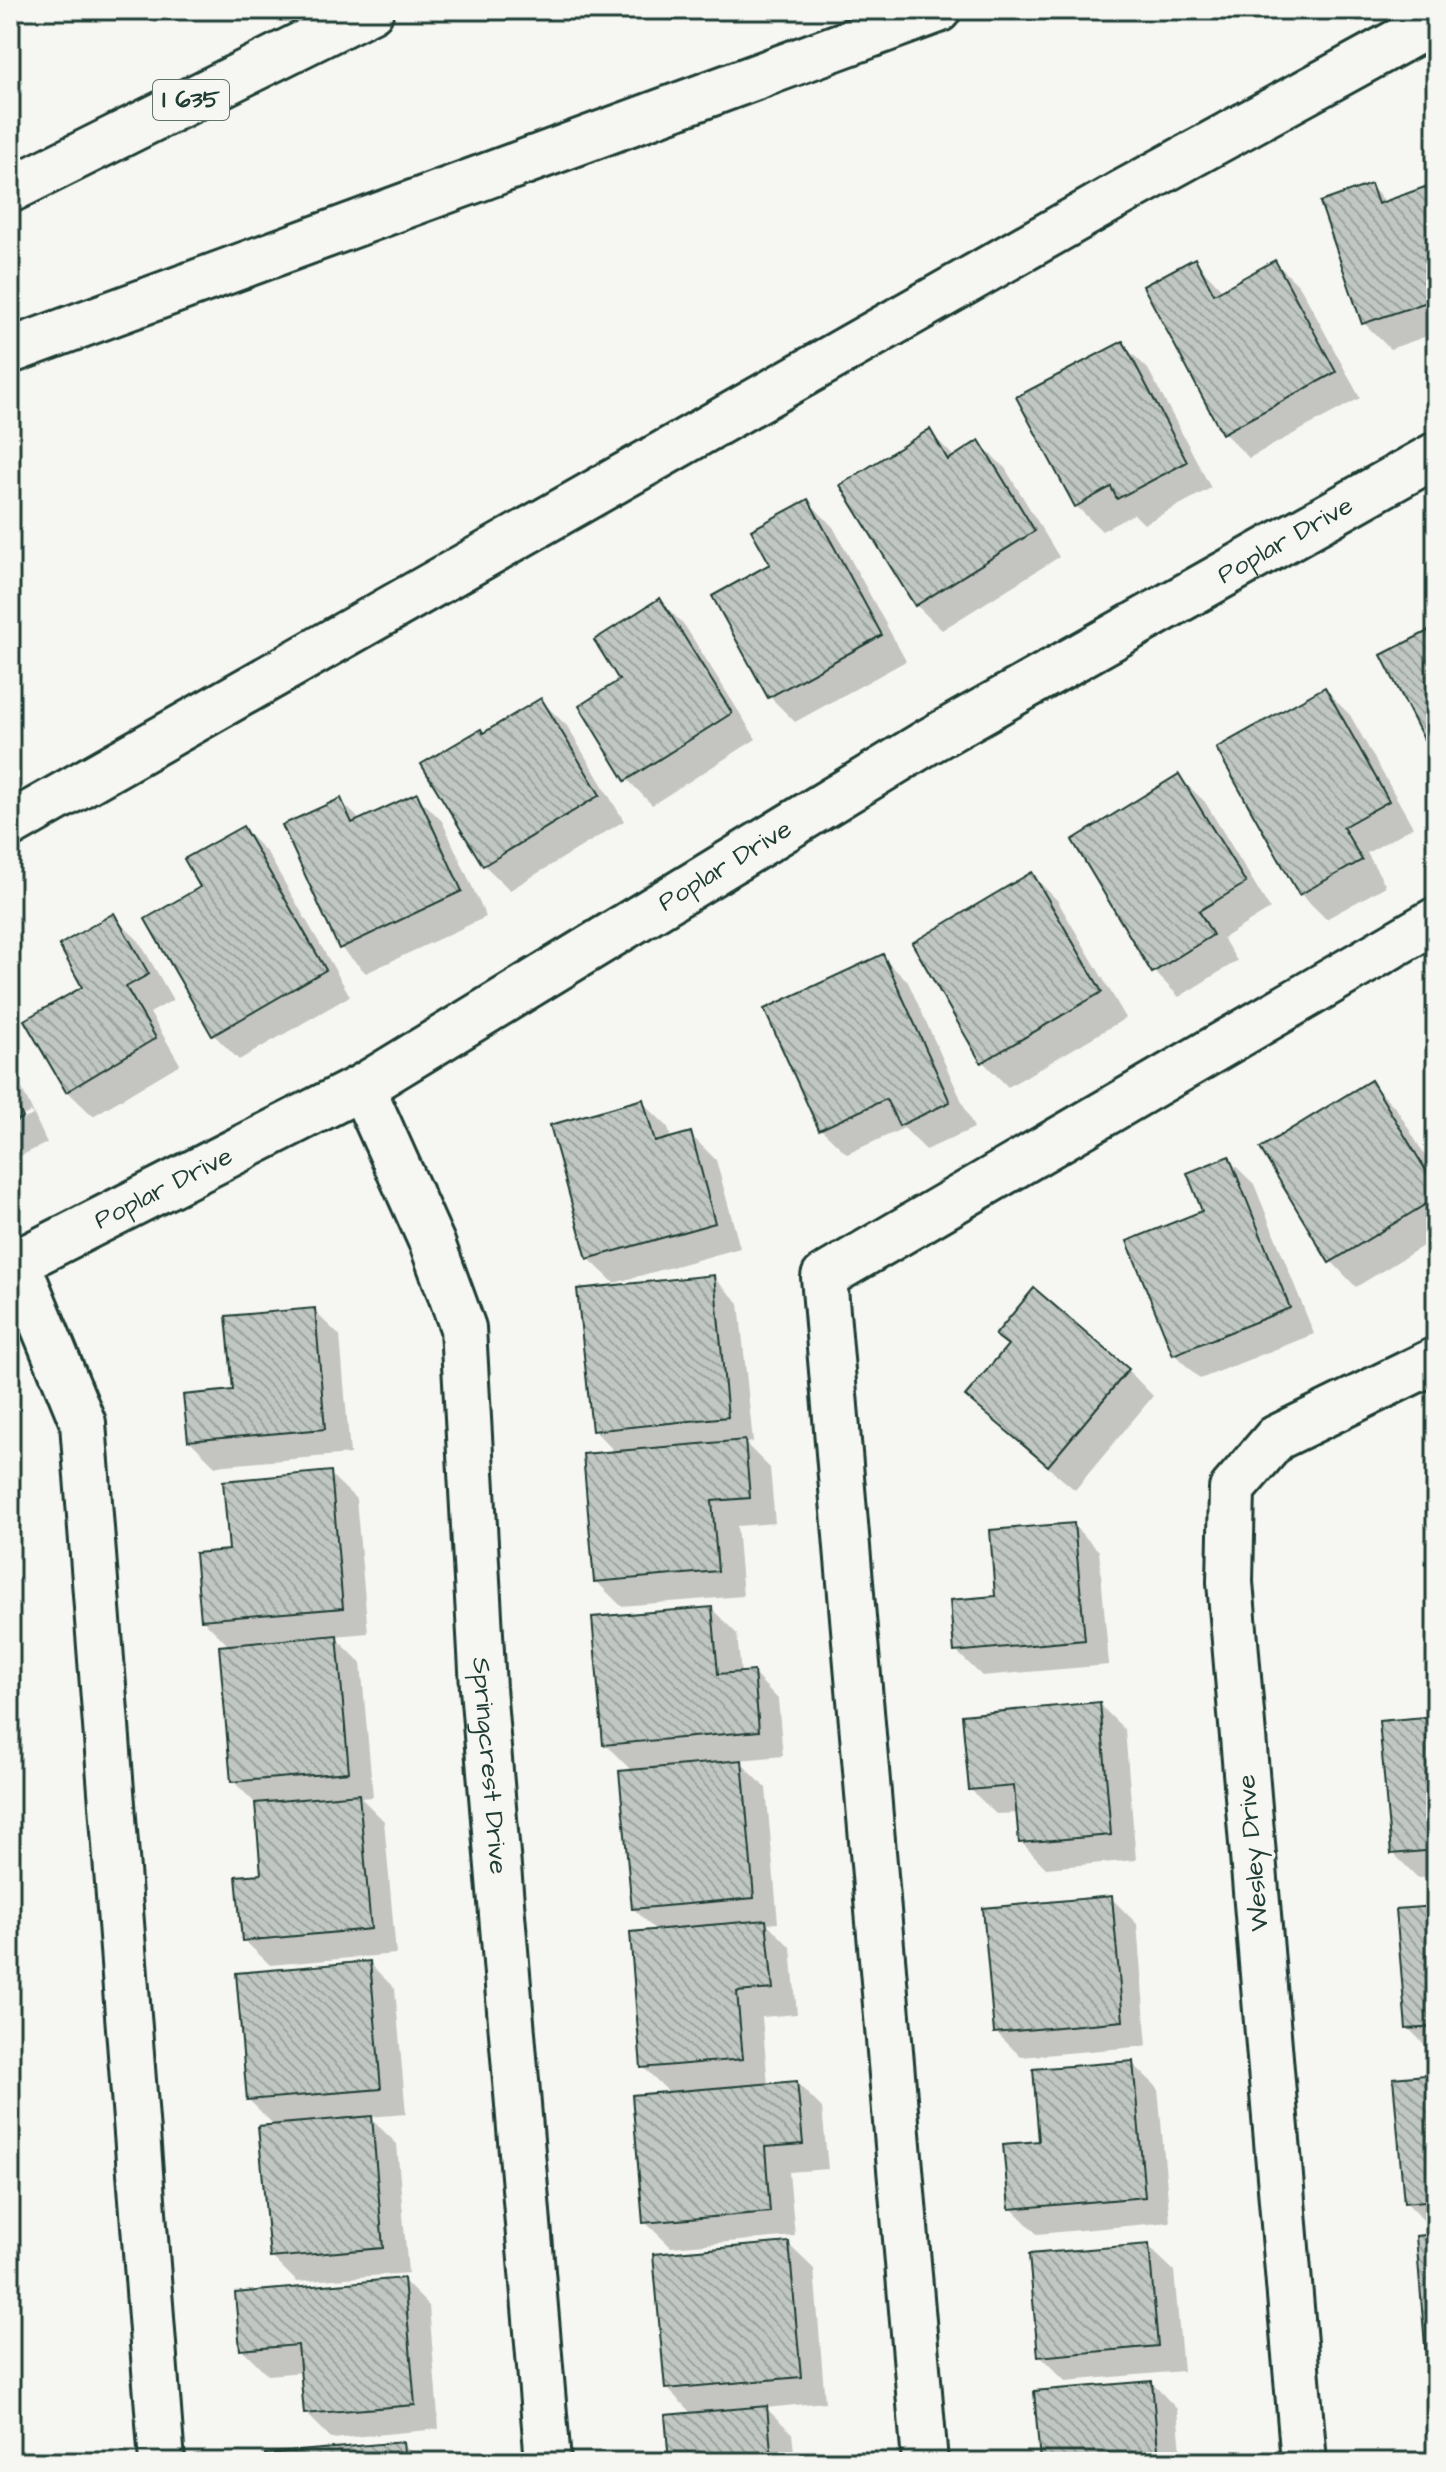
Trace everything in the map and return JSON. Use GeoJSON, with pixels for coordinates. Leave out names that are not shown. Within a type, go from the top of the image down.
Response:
{"type":"FeatureCollection","features":[{"type":"Feature","properties":{"kind":"main road","name":"I 635"},"geometry":{"type":"LineString","coordinates":[[10,190],[371,10]]}},
{"type":"Feature","properties":{"kind":"main road"},"geometry":{"type":"LineString","coordinates":[[10,351],[938,10]]}},
{"type":"Feature","properties":{"kind":"main road"},"geometry":{"type":"LineString","coordinates":[[10,825],[1106,202],[1436,21]]}},
{"type":"Feature","properties":{"kind":"main road","name":"Poplar Drive"},"geometry":{"type":"LineString","coordinates":[[14,1264],[362,1087],[929,741],[1436,455]]}},
{"type":"Feature","properties":{"kind":"main road"},"geometry":{"type":"LineString","coordinates":[[925,2462],[824,1277],[1436,920]]}},
{"type":"Feature","properties":{"kind":"main road","name":"Springcrest Drive"},"geometry":{"type":"LineString","coordinates":[[362,1087],[432,1243],[463,1328],[483,1688],[548,2462]]}},
{"type":"Feature","properties":{"kind":"main road"},"geometry":{"type":"LineString","coordinates":[[14,1264],[83,1423],[162,2462]]}},
{"type":"Feature","properties":{"kind":"main road","name":"Wesley Drive"},"geometry":{"type":"LineString","coordinates":[[1304,2462],[1230,1582],[1232,1489],[1276,1438],[1436,1360]]}},
{"type":"Feature","properties":{"kind":"building"},"geometry":{"type":"Polygon","coordinates":[[[1436,183],[1436,299],[1362,324],[1320,202],[1371,184],[1378,204],[1436,183]]]}},
{"type":"Feature","properties":{"kind":"building"},"geometry":{"type":"Polygon","coordinates":[[[1195,258],[1214,294],[1275,260],[1336,372],[1222,434],[1143,286],[1195,258]]]}},
{"type":"Feature","properties":{"kind":"building"},"geometry":{"type":"Polygon","coordinates":[[[1123,341],[1187,462],[1117,499],[1111,487],[1075,507],[1016,397],[1123,341]]]}},
{"type":"Feature","properties":{"kind":"building"},"geometry":{"type":"Polygon","coordinates":[[[930,429],[948,460],[979,440],[1035,531],[915,606],[840,485],[930,429]]]}},
{"type":"Feature","properties":{"kind":"building"},"geometry":{"type":"Polygon","coordinates":[[[808,499],[882,635],[768,698],[712,596],[770,564],[751,530],[808,499]]]}},
{"type":"Feature","properties":{"kind":"building"},"geometry":{"type":"Polygon","coordinates":[[[660,598],[732,713],[625,781],[579,706],[619,680],[594,640],[660,598]]]}},
{"type":"Feature","properties":{"kind":"building"},"geometry":{"type":"Polygon","coordinates":[[[1436,627],[1436,763],[1381,655],[1436,627]]]}},
{"type":"Feature","properties":{"kind":"building"},"geometry":{"type":"Polygon","coordinates":[[[1325,687],[1389,801],[1343,827],[1362,860],[1299,895],[1216,748],[1325,687]]]}},
{"type":"Feature","properties":{"kind":"building"},"geometry":{"type":"Polygon","coordinates":[[[541,698],[600,795],[483,866],[421,764],[481,729],[483,733],[541,698]]]}},
{"type":"Feature","properties":{"kind":"building"},"geometry":{"type":"Polygon","coordinates":[[[1179,774],[1246,883],[1199,911],[1213,935],[1152,973],[1072,840],[1179,774]]]}},
{"type":"Feature","properties":{"kind":"building"},"geometry":{"type":"Polygon","coordinates":[[[417,793],[462,891],[339,949],[282,825],[341,798],[352,823],[417,793]]]}},
{"type":"Feature","properties":{"kind":"building"},"geometry":{"type":"Polygon","coordinates":[[[243,826],[326,970],[212,1036],[145,919],[200,887],[184,859],[243,826]]]}},
{"type":"Feature","properties":{"kind":"building"},"geometry":{"type":"Polygon","coordinates":[[[1032,872],[1102,992],[981,1063],[912,943],[1032,872]]]}},
{"type":"Feature","properties":{"kind":"building"},"geometry":{"type":"Polygon","coordinates":[[[114,913],[149,974],[126,987],[156,1038],[66,1092],[24,1020],[82,987],[59,945],[114,913]]]}},
{"type":"Feature","properties":{"kind":"building"},"geometry":{"type":"Polygon","coordinates":[[[883,954],[950,1102],[899,1126],[886,1099],[819,1130],[764,1009],[883,954]]]}},
{"type":"Feature","properties":{"kind":"building"},"geometry":{"type":"Polygon","coordinates":[[[1436,1055],[1436,1085],[1428,1058],[1436,1055]]]}},
{"type":"Feature","properties":{"kind":"building"},"geometry":{"type":"Polygon","coordinates":[[[1371,1080],[1436,1187],[1436,1198],[1329,1263],[1260,1148],[1371,1080]]]}},
{"type":"Feature","properties":{"kind":"building"},"geometry":{"type":"Polygon","coordinates":[[[10,1089],[23,1118],[10,1124],[10,1089]]]}},
{"type":"Feature","properties":{"kind":"building"},"geometry":{"type":"Polygon","coordinates":[[[643,1099],[655,1142],[691,1132],[715,1223],[587,1259],[550,1125],[643,1099]]]}},
{"type":"Feature","properties":{"kind":"building"},"geometry":{"type":"Polygon","coordinates":[[[1229,1156],[1290,1308],[1173,1355],[1127,1241],[1202,1211],[1187,1173],[1229,1156]]]}},
{"type":"Feature","properties":{"kind":"building"},"geometry":{"type":"Polygon","coordinates":[[[714,1275],[728,1417],[592,1431],[577,1289],[714,1275]]]}},
{"type":"Feature","properties":{"kind":"building"},"geometry":{"type":"Polygon","coordinates":[[[1034,1288],[1129,1369],[1048,1466],[965,1396],[1008,1345],[995,1335],[1034,1288]]]}},
{"type":"Feature","properties":{"kind":"building"},"geometry":{"type":"Polygon","coordinates":[[[315,1308],[325,1429],[188,1441],[183,1395],[233,1390],[226,1316],[315,1308]]]}},
{"type":"Feature","properties":{"kind":"building"},"geometry":{"type":"Polygon","coordinates":[[[745,1440],[750,1498],[712,1501],[718,1571],[594,1582],[583,1454],[745,1440]]]}},
{"type":"Feature","properties":{"kind":"building"},"geometry":{"type":"Polygon","coordinates":[[[331,1471],[343,1608],[201,1620],[195,1553],[229,1550],[223,1481],[331,1471]]]}},
{"type":"Feature","properties":{"kind":"building"},"geometry":{"type":"Polygon","coordinates":[[[1074,1523],[1085,1640],[954,1652],[950,1600],[995,1596],[990,1530],[1074,1523]]]}},
{"type":"Feature","properties":{"kind":"building"},"geometry":{"type":"Polygon","coordinates":[[[712,1607],[718,1674],[754,1671],[759,1731],[603,1745],[592,1617],[712,1607]]]}},
{"type":"Feature","properties":{"kind":"building"},"geometry":{"type":"Polygon","coordinates":[[[337,1635],[349,1772],[231,1782],[219,1646],[337,1635]]]}},
{"type":"Feature","properties":{"kind":"building"},"geometry":{"type":"Polygon","coordinates":[[[1100,1702],[1111,1835],[1019,1843],[1014,1786],[969,1790],[962,1715],[1100,1702]]]}},
{"type":"Feature","properties":{"kind":"building"},"geometry":{"type":"Polygon","coordinates":[[[1436,1716],[1436,1850],[1391,1854],[1379,1721],[1436,1716]]]}},
{"type":"Feature","properties":{"kind":"building"},"geometry":{"type":"Polygon","coordinates":[[[742,1760],[754,1898],[632,1909],[619,1771],[742,1760]]]}},
{"type":"Feature","properties":{"kind":"building"},"geometry":{"type":"Polygon","coordinates":[[[359,1794],[371,1929],[242,1941],[236,1876],[261,1874],[255,1803],[359,1794]]]}},
{"type":"Feature","properties":{"kind":"building"},"geometry":{"type":"Polygon","coordinates":[[[1112,1896],[1123,2021],[994,2033],[983,1908],[1112,1896]]]}},
{"type":"Feature","properties":{"kind":"building"},"geometry":{"type":"Polygon","coordinates":[[[1436,1906],[1436,2027],[1406,2029],[1396,1909],[1436,1906]]]}},
{"type":"Feature","properties":{"kind":"building"},"geometry":{"type":"Polygon","coordinates":[[[766,1920],[773,1989],[737,1992],[743,2059],[641,2068],[630,1932],[766,1920]]]}},
{"type":"Feature","properties":{"kind":"building"},"geometry":{"type":"Polygon","coordinates":[[[370,1961],[381,2089],[247,2100],[236,1973],[370,1961]]]}},
{"type":"Feature","properties":{"kind":"building"},"geometry":{"type":"Polygon","coordinates":[[[1133,2061],[1145,2197],[1009,2209],[1003,2144],[1039,2141],[1033,2069],[1133,2061]]]}},
{"type":"Feature","properties":{"kind":"building"},"geometry":{"type":"Polygon","coordinates":[[[1436,2074],[1436,2200],[1404,2203],[1393,2078],[1436,2074]]]}},
{"type":"Feature","properties":{"kind":"building"},"geometry":{"type":"Polygon","coordinates":[[[797,2081],[803,2144],[765,2147],[770,2212],[643,2223],[632,2095],[797,2081]]]}},
{"type":"Feature","properties":{"kind":"building"},"geometry":{"type":"Polygon","coordinates":[[[372,2116],[383,2248],[270,2258],[258,2126],[372,2116]]]}},
{"type":"Feature","properties":{"kind":"building"},"geometry":{"type":"Polygon","coordinates":[[[1436,2234],[1436,2369],[1427,2370],[1416,2236],[1436,2234]]]}},
{"type":"Feature","properties":{"kind":"building"},"geometry":{"type":"Polygon","coordinates":[[[789,2242],[801,2377],[665,2389],[653,2254],[789,2242]]]}},
{"type":"Feature","properties":{"kind":"building"},"geometry":{"type":"Polygon","coordinates":[[[1149,2244],[1158,2346],[1038,2357],[1029,2254],[1149,2244]]]}},
{"type":"Feature","properties":{"kind":"building"},"geometry":{"type":"Polygon","coordinates":[[[404,2278],[415,2405],[304,2414],[298,2345],[240,2350],[235,2293],[404,2278]]]}},
{"type":"Feature","properties":{"kind":"building"},"geometry":{"type":"Polygon","coordinates":[[[1152,2381],[1159,2462],[1040,2462],[1034,2391],[1152,2381]]]}},
{"type":"Feature","properties":{"kind":"building"},"geometry":{"type":"Polygon","coordinates":[[[767,2406],[772,2462],[669,2462],[665,2415],[767,2406]]]}},
{"type":"Feature","properties":{"kind":"building"},"geometry":{"type":"Polygon","coordinates":[[[403,2442],[405,2462],[266,2462],[265,2454],[403,2442]]]}}]}
